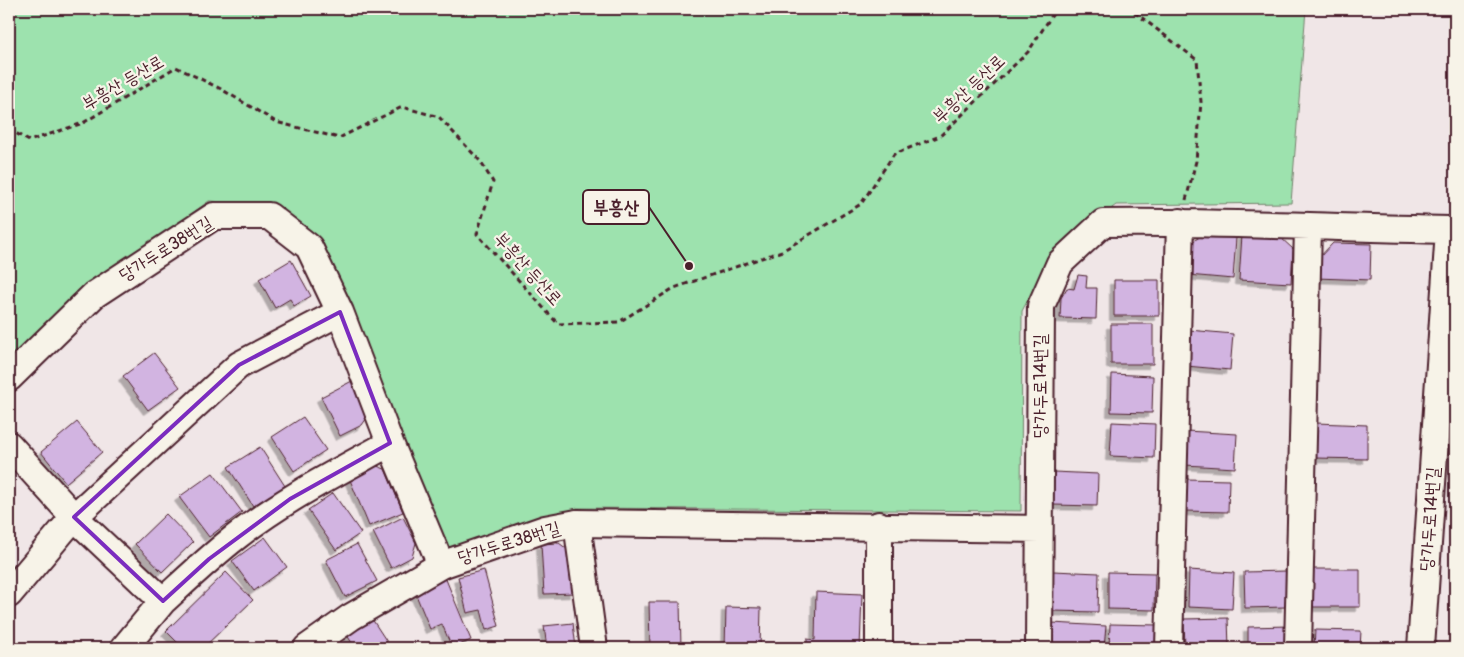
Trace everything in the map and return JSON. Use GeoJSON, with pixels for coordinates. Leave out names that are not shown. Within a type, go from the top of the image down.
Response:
{"type":"FeatureCollection","features":[{"type":"Feature","properties":{"kind":"street","name":"당가두로38번길"},"geometry":{"type":"LineString","coordinates":[[9,378],[94,296],[214,216],[268,216],[309,247],[340,312],[390,443],[441,565]]}},
{"type":"Feature","properties":{"kind":"street","name":"당가두로14번길"},"geometry":{"type":"LineString","coordinates":[[1039,648],[1041,306],[1060,264],[1103,223],[1180,222],[1449,230],[1421,648]]}},
{"type":"Feature","properties":{"kind":"street"},"geometry":{"type":"LineString","coordinates":[[1169,648],[1180,222]]}},
{"type":"Feature","properties":{"kind":"street"},"geometry":{"type":"LineString","coordinates":[[1298,648],[1308,227]]}},
{"type":"Feature","properties":{"kind":"street"},"geometry":{"type":"LineString","coordinates":[[9,594],[74,516],[238,365],[340,312]]}},
{"type":"Feature","properties":{"kind":"street"},"geometry":{"type":"LineString","coordinates":[[124,648],[163,601],[238,534],[290,499],[390,443]]}},
{"type":"Feature","properties":{"kind":"street"},"geometry":{"type":"LineString","coordinates":[[9,445],[74,516],[163,601]]}},
{"type":"Feature","properties":{"kind":"street"},"geometry":{"type":"LineString","coordinates":[[577,523],[594,648]]}},
{"type":"Feature","properties":{"kind":"street","name":"당가두로38번길"},"geometry":{"type":"LineString","coordinates":[[307,648],[351,617],[441,565],[546,529],[577,523],[1039,529]]}},
{"type":"Feature","properties":{"kind":"street"},"geometry":{"type":"LineString","coordinates":[[879,526],[879,648]]}},
{"type":"Feature","properties":{"kind":"path","name":"부흥산 등산로"},"geometry":{"type":"LineString","coordinates":[[9,129],[30,141],[83,123],[176,67],[221,89],[276,122],[339,138],[402,107],[440,117],[480,161],[492,182],[477,234],[558,324],[619,322],[674,288],[782,251],[861,204],[894,154],[940,136],[1028,52],[1056,9]]}},
{"type":"Feature","properties":{"kind":"path"},"geometry":{"type":"LineString","coordinates":[[1126,9],[1133,11],[1197,60],[1201,102],[1196,162],[1180,222]]}},
{"type":"Feature","properties":{"kind":"highlighted area"},"geometry":{"type":"Polygon","coordinates":[[[340,312],[390,443],[290,499],[209,559],[163,601],[74,517],[239,365],[340,312]]]}},
{"type":"Feature","properties":{"kind":"green space"},"geometry":{"type":"Polygon","coordinates":[[[9,9],[1306,9],[1291,203],[1116,205],[1054,251],[1022,311],[1021,511],[577,508],[449,550],[322,240],[275,205],[209,201],[99,281],[9,359],[9,9]]]}},
{"type":"Feature","properties":{"kind":"building"},"geometry":{"type":"Polygon","coordinates":[[[1203,235],[1236,238],[1233,279],[1188,275],[1190,243],[1203,235]]]}},
{"type":"Feature","properties":{"kind":"building"},"geometry":{"type":"Polygon","coordinates":[[[1242,235],[1280,237],[1293,249],[1291,283],[1239,280],[1242,235]]]}},
{"type":"Feature","properties":{"kind":"building"},"geometry":{"type":"Polygon","coordinates":[[[1333,243],[1371,244],[1370,280],[1316,278],[1317,260],[1333,243]]]}},
{"type":"Feature","properties":{"kind":"building"},"geometry":{"type":"Polygon","coordinates":[[[291,260],[311,296],[294,306],[290,299],[275,308],[259,279],[291,260]]]}},
{"type":"Feature","properties":{"kind":"building"},"geometry":{"type":"Polygon","coordinates":[[[1078,275],[1087,276],[1086,288],[1097,288],[1096,319],[1060,318],[1061,298],[1067,288],[1074,289],[1078,275]]]}},
{"type":"Feature","properties":{"kind":"building"},"geometry":{"type":"Polygon","coordinates":[[[1114,280],[1159,280],[1159,316],[1114,316],[1114,280]]]}},
{"type":"Feature","properties":{"kind":"building"},"geometry":{"type":"Polygon","coordinates":[[[1111,324],[1153,324],[1153,364],[1111,364],[1111,324]]]}},
{"type":"Feature","properties":{"kind":"building"},"geometry":{"type":"Polygon","coordinates":[[[1189,330],[1233,334],[1230,370],[1186,366],[1189,330]]]}},
{"type":"Feature","properties":{"kind":"building"},"geometry":{"type":"Polygon","coordinates":[[[154,353],[180,387],[148,410],[123,376],[154,353]]]}},
{"type":"Feature","properties":{"kind":"building"},"geometry":{"type":"Polygon","coordinates":[[[1112,374],[1153,376],[1152,413],[1111,412],[1112,374]]]}},
{"type":"Feature","properties":{"kind":"building"},"geometry":{"type":"Polygon","coordinates":[[[352,381],[369,415],[362,425],[340,436],[321,397],[352,381]]]}},
{"type":"Feature","properties":{"kind":"building"},"geometry":{"type":"Polygon","coordinates":[[[303,417],[326,450],[294,471],[272,437],[303,417]]]}},
{"type":"Feature","properties":{"kind":"building"},"geometry":{"type":"Polygon","coordinates":[[[77,422],[102,452],[66,483],[41,452],[77,422]]]}},
{"type":"Feature","properties":{"kind":"building"},"geometry":{"type":"Polygon","coordinates":[[[1112,422],[1155,424],[1154,458],[1110,456],[1112,422]]]}},
{"type":"Feature","properties":{"kind":"building"},"geometry":{"type":"Polygon","coordinates":[[[1316,423],[1367,425],[1367,459],[1315,458],[1316,423]]]}},
{"type":"Feature","properties":{"kind":"building"},"geometry":{"type":"Polygon","coordinates":[[[1186,431],[1237,434],[1235,468],[1185,465],[1186,431]]]}},
{"type":"Feature","properties":{"kind":"building"},"geometry":{"type":"Polygon","coordinates":[[[260,447],[285,486],[253,506],[228,467],[260,447]]]}},
{"type":"Feature","properties":{"kind":"building"},"geometry":{"type":"Polygon","coordinates":[[[369,463],[385,469],[403,512],[369,526],[350,480],[369,463]]]}},
{"type":"Feature","properties":{"kind":"building"},"geometry":{"type":"Polygon","coordinates":[[[1054,472],[1098,474],[1097,506],[1053,505],[1054,472]]]}},
{"type":"Feature","properties":{"kind":"building"},"geometry":{"type":"Polygon","coordinates":[[[213,473],[242,512],[209,537],[179,497],[213,473]]]}},
{"type":"Feature","properties":{"kind":"building"},"geometry":{"type":"Polygon","coordinates":[[[1185,479],[1229,480],[1228,512],[1185,511],[1185,479]]]}},
{"type":"Feature","properties":{"kind":"building"},"geometry":{"type":"Polygon","coordinates":[[[333,493],[361,533],[336,550],[308,510],[333,493]]]}},
{"type":"Feature","properties":{"kind":"building"},"geometry":{"type":"Polygon","coordinates":[[[166,514],[193,542],[162,572],[135,544],[166,514]]]}},
{"type":"Feature","properties":{"kind":"building"},"geometry":{"type":"Polygon","coordinates":[[[403,517],[416,543],[412,557],[391,568],[373,532],[403,517]]]}},
{"type":"Feature","properties":{"kind":"building"},"geometry":{"type":"Polygon","coordinates":[[[265,537],[287,567],[254,591],[232,561],[265,537]]]}},
{"type":"Feature","properties":{"kind":"building"},"geometry":{"type":"Polygon","coordinates":[[[559,543],[571,552],[574,593],[544,594],[541,544],[559,543]]]}},
{"type":"Feature","properties":{"kind":"building"},"geometry":{"type":"Polygon","coordinates":[[[357,544],[377,581],[345,597],[326,560],[357,544]]]}},
{"type":"Feature","properties":{"kind":"building"},"geometry":{"type":"Polygon","coordinates":[[[1313,569],[1360,569],[1360,607],[1313,607],[1313,569]]]}},
{"type":"Feature","properties":{"kind":"building"},"geometry":{"type":"Polygon","coordinates":[[[484,570],[499,626],[486,630],[481,610],[467,613],[458,577],[484,570]]]}},
{"type":"Feature","properties":{"kind":"building"},"geometry":{"type":"Polygon","coordinates":[[[1189,570],[1234,573],[1232,609],[1188,607],[1189,570]]]}},
{"type":"Feature","properties":{"kind":"building"},"geometry":{"type":"Polygon","coordinates":[[[1053,571],[1099,573],[1098,612],[1051,611],[1053,571]]]}},
{"type":"Feature","properties":{"kind":"building"},"geometry":{"type":"Polygon","coordinates":[[[1286,571],[1286,607],[1245,608],[1244,572],[1286,571]]]}},
{"type":"Feature","properties":{"kind":"building"},"geometry":{"type":"Polygon","coordinates":[[[226,572],[253,600],[203,648],[183,648],[166,631],[226,572]]]}},
{"type":"Feature","properties":{"kind":"building"},"geometry":{"type":"Polygon","coordinates":[[[1108,572],[1155,573],[1154,610],[1108,609],[1108,572]]]}},
{"type":"Feature","properties":{"kind":"building"},"geometry":{"type":"Polygon","coordinates":[[[445,577],[471,640],[452,648],[442,624],[430,629],[414,590],[445,577]]]}},
{"type":"Feature","properties":{"kind":"building"},"geometry":{"type":"Polygon","coordinates":[[[816,592],[862,594],[860,648],[807,648],[807,639],[815,640],[816,592]]]}},
{"type":"Feature","properties":{"kind":"building"},"geometry":{"type":"Polygon","coordinates":[[[649,602],[680,602],[681,648],[650,648],[649,602]]]}},
{"type":"Feature","properties":{"kind":"building"},"geometry":{"type":"Polygon","coordinates":[[[726,607],[761,608],[760,648],[725,648],[726,607]]]}},
{"type":"Feature","properties":{"kind":"building"},"geometry":{"type":"Polygon","coordinates":[[[1228,618],[1229,648],[1185,648],[1184,619],[1228,618]]]}},
{"type":"Feature","properties":{"kind":"building"},"geometry":{"type":"Polygon","coordinates":[[[372,619],[391,648],[355,648],[347,635],[372,619]]]}},
{"type":"Feature","properties":{"kind":"building"},"geometry":{"type":"Polygon","coordinates":[[[573,623],[576,648],[547,648],[544,626],[573,623]]]}},
{"type":"Feature","properties":{"kind":"building"},"geometry":{"type":"Polygon","coordinates":[[[1052,623],[1106,626],[1104,648],[1051,648],[1052,623]]]}},
{"type":"Feature","properties":{"kind":"building"},"geometry":{"type":"Polygon","coordinates":[[[1110,624],[1157,625],[1157,648],[1109,648],[1110,624]]]}},
{"type":"Feature","properties":{"kind":"building"},"geometry":{"type":"Polygon","coordinates":[[[1289,626],[1289,648],[1248,648],[1248,627],[1289,626]]]}},
{"type":"Feature","properties":{"kind":"building"},"geometry":{"type":"Polygon","coordinates":[[[1315,630],[1361,631],[1360,648],[1314,648],[1315,630]]]}},
{"type":"Feature","properties":{"kind":"place","name":"부흥산"},"geometry":{"type":"Point","coordinates":[689,266]}}]}
